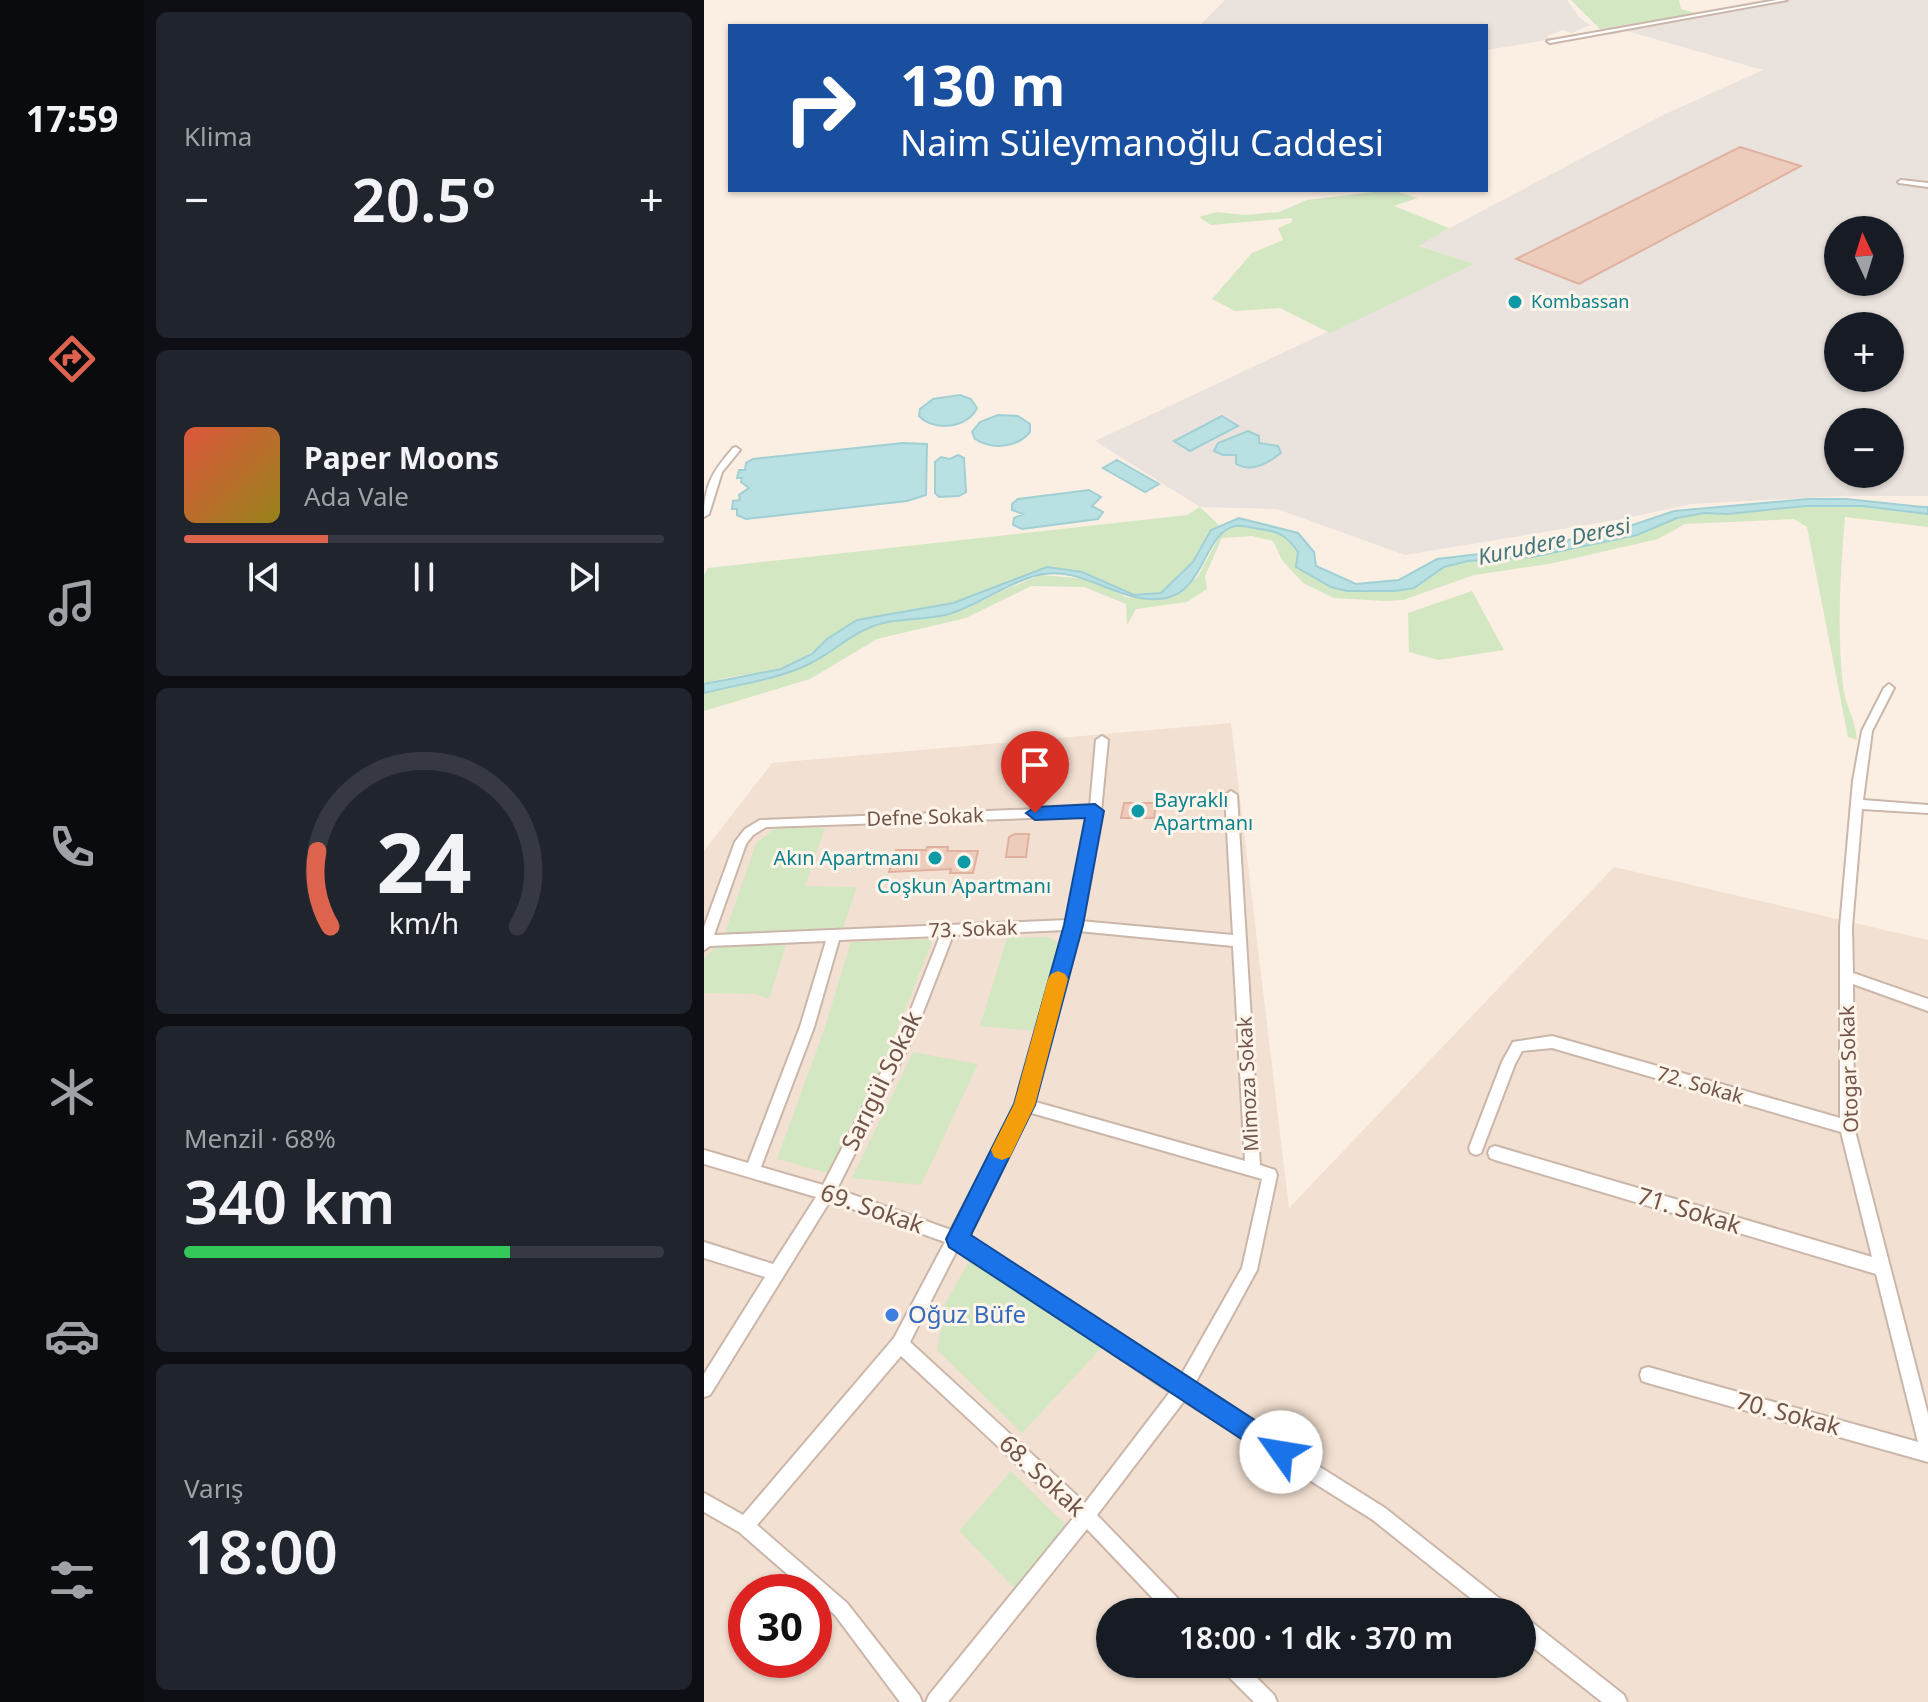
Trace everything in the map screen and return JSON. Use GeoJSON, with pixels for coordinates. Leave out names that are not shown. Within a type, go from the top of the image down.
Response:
{"type":"FeatureCollection","features":[{"type":"Feature","properties":{"kind":"street"},"geometry":{"type":"LineString","coordinates":[[1550,41],[1785,0]]}},
{"type":"Feature","properties":{"kind":"street"},"geometry":{"type":"LineString","coordinates":[[1901,182],[1928,185]]}},
{"type":"Feature","properties":{"kind":"street"},"geometry":{"type":"LineString","coordinates":[[704,514],[718,471],[736,450]]}},
{"type":"Feature","properties":{"kind":"street","name":"Otogar Sokak"},"geometry":{"type":"LineString","coordinates":[[1889,688],[1867,731],[1857,804],[1846,927],[1847,1127],[1928,1450]]}},
{"type":"Feature","properties":{"kind":"street"},"geometry":{"type":"LineString","coordinates":[[745,1526],[900,1344],[1024,1105],[1073,925],[1095,811],[1102,740]]}},
{"type":"Feature","properties":{"kind":"street","name":"Mimoza Sokak"},"geometry":{"type":"LineString","coordinates":[[1182,1390],[1249,1270],[1270,1175],[1253,1170],[1231,795]]}},
{"type":"Feature","properties":{"kind":"street"},"geometry":{"type":"LineString","coordinates":[[1857,804],[1928,809]]}},
{"type":"Feature","properties":{"kind":"street","name":"Defne Sokak"},"geometry":{"type":"LineString","coordinates":[[705,943],[741,842],[755,827],[764,823],[1095,811]]}},
{"type":"Feature","properties":{"kind":"street","name":"73. Sokak"},"geometry":{"type":"LineString","coordinates":[[705,943],[834,934],[1073,925],[1239,941]]}},
{"type":"Feature","properties":{"kind":"street","name":"Sarıgül Sokak"},"geometry":{"type":"LineString","coordinates":[[704,1389],[827,1193],[908,1033],[948,931]]}},
{"type":"Feature","properties":{"kind":"street"},"geometry":{"type":"LineString","coordinates":[[753,1169],[807,1027],[834,934]]}},
{"type":"Feature","properties":{"kind":"street"},"geometry":{"type":"LineString","coordinates":[[1847,976],[1928,1005]]}},
{"type":"Feature","properties":{"kind":"street","name":"72. Sokak"},"geometry":{"type":"LineString","coordinates":[[1476,1148],[1518,1046],[1552,1042],[1847,1127]]}},
{"type":"Feature","properties":{"kind":"street"},"geometry":{"type":"LineString","coordinates":[[1024,1105],[1253,1170]]}},
{"type":"Feature","properties":{"kind":"street","name":"71. Sokak"},"geometry":{"type":"LineString","coordinates":[[1495,1153],[1882,1268]]}},
{"type":"Feature","properties":{"kind":"street","name":"69. Sokak"},"geometry":{"type":"LineString","coordinates":[[704,1157],[753,1169],[957,1239],[1182,1390],[1379,1514],[1485,1598]]}},
{"type":"Feature","properties":{"kind":"street"},"geometry":{"type":"LineString","coordinates":[[704,1250],[777,1273]]}},
{"type":"Feature","properties":{"kind":"street","name":"68. Sokak"},"geometry":{"type":"LineString","coordinates":[[900,1344],[1086,1516],[1165,1598]]}},
{"type":"Feature","properties":{"kind":"street","name":"70. Sokak"},"geometry":{"type":"LineString","coordinates":[[1648,1375],[1928,1450]]}},
{"type":"Feature","properties":{"kind":"street"},"geometry":{"type":"LineString","coordinates":[[936,1702],[1086,1516],[1182,1390]]}},
{"type":"Feature","properties":{"kind":"street"},"geometry":{"type":"LineString","coordinates":[[704,1502],[745,1526],[841,1609],[912,1702]]}},
{"type":"Feature","properties":{"kind":"street"},"geometry":{"type":"LineString","coordinates":[[1536,1638],[1617,1702]]}},
{"type":"Feature","properties":{"kind":"street"},"geometry":{"type":"LineString","coordinates":[[1244,1678],[1267,1702]]}},
{"type":"Feature","properties":{"kind":"shaded area"},"geometry":{"type":"Polygon","coordinates":[[[1225,0],[1567,0],[1579,17],[1590,25],[1572,33],[1563,30],[1547,36],[1553,39],[1488,50],[1488,24],[1201,24],[1225,0]]]}},
{"type":"Feature","properties":{"kind":"shaded area"},"geometry":{"type":"Polygon","coordinates":[[[1768,0],[1928,0],[1928,496],[1844,496],[1691,504],[1622,519],[1405,555],[1277,509],[1200,507],[1095,441],[1472,264],[1418,245],[1663,115],[1763,70],[1627,31],[1609,35],[1600,29],[1768,0]]]}},
{"type":"Feature","properties":{"kind":"shaded area"},"geometry":{"type":"Polygon","coordinates":[[[1231,723],[1289,1208],[1614,867],[1928,940],[1928,1702],[704,1702],[704,851],[772,763],[1231,723]]]}},
{"type":"Feature","properties":{"kind":"green space"},"geometry":{"type":"Polygon","coordinates":[[[1571,0],[1679,0],[1681,9],[1695,13],[1600,29],[1571,0]]]}},
{"type":"Feature","properties":{"kind":"green space"},"geometry":{"type":"Polygon","coordinates":[[[1374,192],[1398,192],[1418,198],[1394,206],[1449,228],[1419,246],[1474,264],[1330,333],[1280,308],[1235,311],[1212,299],[1252,253],[1283,240],[1278,228],[1292,222],[1292,218],[1211,225],[1199,217],[1217,212],[1244,215],[1279,212],[1307,200],[1374,192]]]}},
{"type":"Feature","properties":{"kind":"green space"},"geometry":{"type":"Polygon","coordinates":[[[1805,506],[1862,506],[1928,514],[1928,527],[1845,517],[1840,602],[1841,665],[1844,693],[1857,740],[1848,737],[1807,527],[1794,519],[1685,524],[1658,539],[1549,564],[1474,575],[1403,600],[1385,601],[1334,598],[1303,583],[1282,560],[1273,541],[1252,536],[1222,538],[1205,576],[1207,589],[1187,602],[1136,609],[1127,625],[1126,604],[1084,587],[1031,586],[966,618],[877,639],[810,679],[704,711],[704,693],[767,680],[797,670],[813,663],[849,636],[873,626],[907,618],[948,614],[1040,575],[1090,579],[1126,597],[1157,599],[1197,578],[1220,535],[1235,526],[1269,530],[1287,536],[1298,553],[1296,568],[1347,591],[1395,591],[1414,588],[1444,567],[1468,561],[1532,557],[1637,535],[1677,518],[1704,513],[1728,514],[1805,506]]]}},
{"type":"Feature","properties":{"kind":"green space"},"geometry":{"type":"Polygon","coordinates":[[[1200,507],[1219,525],[1211,530],[1193,562],[1161,593],[1134,595],[1082,572],[1047,567],[953,603],[827,639],[812,652],[783,667],[704,684],[704,575],[708,568],[1187,515],[1200,507]]]}},
{"type":"Feature","properties":{"kind":"green space"},"geometry":{"type":"Polygon","coordinates":[[[1472,591],[1504,650],[1438,660],[1409,652],[1408,613],[1472,591]]]}},
{"type":"Feature","properties":{"kind":"green space"},"geometry":{"type":"Polygon","coordinates":[[[776,828],[825,828],[805,886],[857,887],[842,931],[731,937],[726,930],[756,843],[776,828]]]}},
{"type":"Feature","properties":{"kind":"green space"},"geometry":{"type":"Polygon","coordinates":[[[1048,937],[1060,944],[1036,1031],[980,1026],[1007,938],[1048,937]]]}},
{"type":"Feature","properties":{"kind":"green space"},"geometry":{"type":"Polygon","coordinates":[[[933,939],[870,1099],[832,1174],[777,1159],[824,1030],[851,942],[933,939]]]}},
{"type":"Feature","properties":{"kind":"green space"},"geometry":{"type":"Polygon","coordinates":[[[786,945],[769,999],[755,994],[704,993],[704,959],[716,946],[786,945]]]}},
{"type":"Feature","properties":{"kind":"green space"},"geometry":{"type":"Polygon","coordinates":[[[913,1052],[978,1064],[921,1185],[852,1178],[913,1052]]]}},
{"type":"Feature","properties":{"kind":"green space"},"geometry":{"type":"Polygon","coordinates":[[[972,1256],[1105,1344],[1022,1433],[937,1350],[945,1304],[972,1256]]]}},
{"type":"Feature","properties":{"kind":"green space"},"geometry":{"type":"Polygon","coordinates":[[[1011,1471],[1068,1527],[1016,1590],[959,1531],[1011,1471]]]}},
{"type":"Feature","properties":{"kind":"water"},"geometry":{"type":"Polygon","coordinates":[[[960,395],[971,399],[977,408],[973,415],[959,424],[942,426],[919,416],[920,409],[933,399],[960,395]]]}},
{"type":"Feature","properties":{"kind":"water"},"geometry":{"type":"Polygon","coordinates":[[[998,415],[1018,416],[1030,424],[1030,432],[1004,446],[989,445],[975,439],[972,432],[980,422],[998,415]]]}},
{"type":"Feature","properties":{"kind":"water"},"geometry":{"type":"Polygon","coordinates":[[[1222,416],[1238,426],[1190,451],[1174,441],[1222,416]]]}},
{"type":"Feature","properties":{"kind":"water"},"geometry":{"type":"Polygon","coordinates":[[[1248,431],[1259,436],[1259,443],[1278,446],[1281,453],[1254,467],[1242,467],[1236,464],[1236,455],[1214,451],[1218,443],[1248,431]]]}},
{"type":"Feature","properties":{"kind":"water"},"geometry":{"type":"Polygon","coordinates":[[[903,443],[927,444],[926,495],[907,501],[746,519],[737,515],[737,509],[732,509],[733,501],[740,500],[739,495],[749,488],[741,482],[742,478],[737,478],[739,470],[745,470],[746,463],[753,459],[903,443]]]}},
{"type":"Feature","properties":{"kind":"water"},"geometry":{"type":"Polygon","coordinates":[[[958,455],[964,458],[966,492],[959,496],[939,497],[935,493],[935,462],[941,457],[950,459],[958,455]]]}},
{"type":"Feature","properties":{"kind":"water"},"geometry":{"type":"Polygon","coordinates":[[[1117,460],[1159,484],[1145,492],[1103,468],[1117,460]]]}},
{"type":"Feature","properties":{"kind":"water"},"geometry":{"type":"Polygon","coordinates":[[[1089,490],[1101,497],[1092,506],[1103,512],[1098,519],[1022,529],[1013,525],[1014,518],[1023,514],[1012,510],[1012,504],[1018,499],[1089,490]]]}},
{"type":"Feature","properties":{"kind":"water"},"geometry":{"type":"Polygon","coordinates":[[[1808,499],[1846,499],[1928,507],[1928,514],[1862,506],[1805,506],[1728,514],[1704,513],[1677,518],[1637,535],[1532,557],[1468,561],[1444,567],[1414,588],[1395,591],[1347,591],[1331,587],[1296,567],[1298,552],[1282,535],[1235,526],[1216,539],[1188,585],[1166,598],[1133,597],[1071,575],[1038,575],[949,614],[871,627],[817,660],[784,674],[704,693],[704,684],[781,669],[812,654],[827,639],[857,620],[953,603],[1047,567],[1082,572],[1134,595],[1161,593],[1193,562],[1211,530],[1239,518],[1298,533],[1314,552],[1316,566],[1356,584],[1399,580],[1437,559],[1531,548],[1624,528],[1674,511],[1808,499]]]}},
{"type":"Feature","properties":{"kind":"building"},"geometry":{"type":"Polygon","coordinates":[[[1740,147],[1801,166],[1579,284],[1516,259],[1740,147]]]}},
{"type":"Feature","properties":{"kind":"building","name":"Bayraklı Apartmanı"},"geometry":{"type":"Polygon","coordinates":[[[1124,803],[1156,803],[1154,818],[1121,818],[1124,803]]]}},
{"type":"Feature","properties":{"kind":"building"},"geometry":{"type":"Polygon","coordinates":[[[1029,834],[1026,857],[1006,857],[1009,837],[1029,834]]]}},
{"type":"Feature","properties":{"kind":"building"},"geometry":{"type":"Polygon","coordinates":[[[927,847],[948,847],[947,851],[978,851],[973,873],[950,873],[951,869],[889,872],[896,850],[926,850],[927,847]]]}},
{"type":"Feature","properties":{"kind":"slow traffic"},"geometry":{"type":"LineString","coordinates":[[1002,1150],[1024,1105],[1058,979]]}},
{"type":"Feature","properties":{"kind":"place","name":"Kombassan"},"geometry":{"type":"Point","coordinates":[1515,302]}},
{"type":"Feature","properties":{"kind":"place","name":"Bayraklı Apartmanı"},"geometry":{"type":"Point","coordinates":[1138,811]}},
{"type":"Feature","properties":{"kind":"place","name":"Akın Apartmanı"},"geometry":{"type":"Point","coordinates":[935,858]}},
{"type":"Feature","properties":{"kind":"place","name":"Coşkun Apartmanı"},"geometry":{"type":"Point","coordinates":[964,862]}},
{"type":"Feature","properties":{"kind":"place","name":"Oğuz Büfe"},"geometry":{"type":"Point","coordinates":[892,1315]}},
{"type":"Feature","properties":{"kind":"route"},"geometry":{"type":"LineString","coordinates":[[1035,813],[1095,811],[1073,925],[1024,1105],[957,1239],[1182,1390],[1281,1452]]}},
{"type":"Feature","properties":{"kind":"water label","name":"Kurudere Deresi"},"geometry":{"type":"Point","coordinates":[1554,541]}}]}
